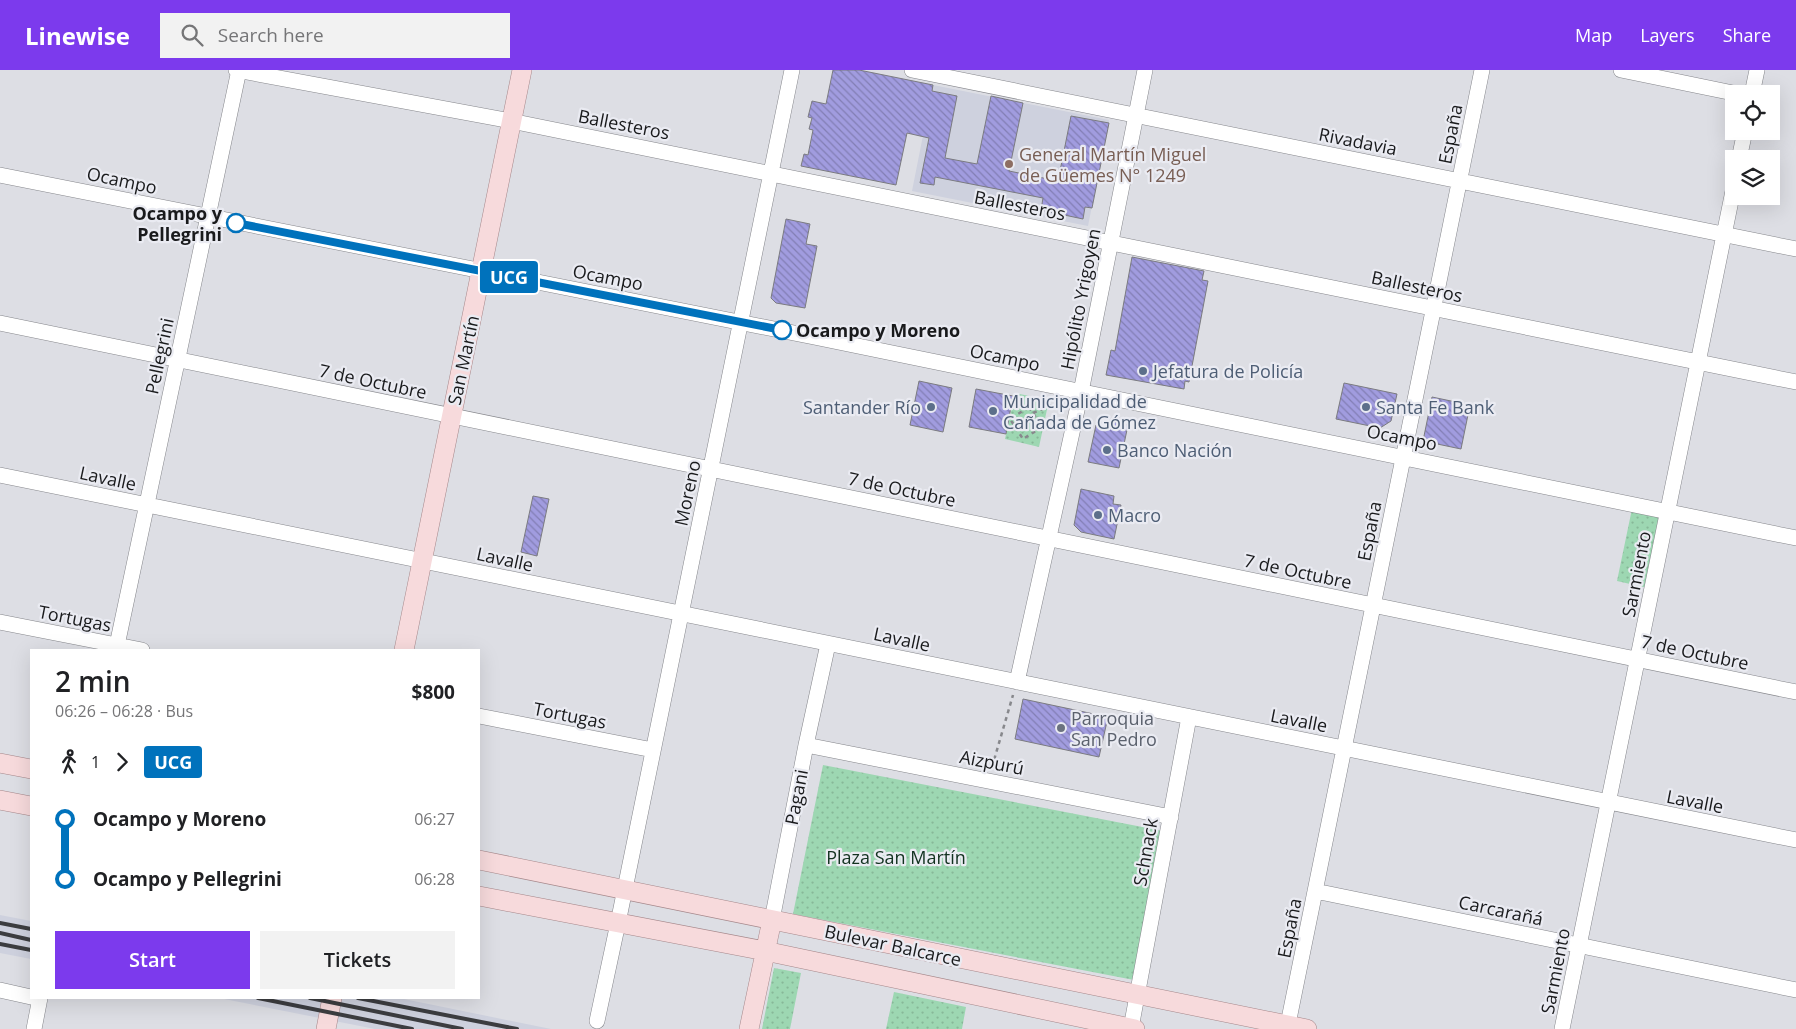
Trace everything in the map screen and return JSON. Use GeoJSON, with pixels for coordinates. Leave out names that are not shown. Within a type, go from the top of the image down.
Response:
{"type":"FeatureCollection","features":[{"type":"Feature","properties":{"kind":"main road","name":"San Martín"},"geometry":{"type":"LineString","coordinates":[[404,649],[522,70]]}},
{"type":"Feature","properties":{"kind":"main road"},"geometry":{"type":"LineString","coordinates":[[0,763],[30,769]]}},
{"type":"Feature","properties":{"kind":"main road"},"geometry":{"type":"LineString","coordinates":[[0,800],[30,806]]}},
{"type":"Feature","properties":{"kind":"main road","name":"Bulevar Balcarce"},"geometry":{"type":"LineString","coordinates":[[480,860],[1288,1027],[1307,1029]]}},
{"type":"Feature","properties":{"kind":"main road","name":"Bulevar Balcarce"},"geometry":{"type":"LineString","coordinates":[[480,896],[765,952],[1133,1029]]}},
{"type":"Feature","properties":{"kind":"main road","name":"Pagani"},"geometry":{"type":"LineString","coordinates":[[749,1029],[772,920]]}},
{"type":"Feature","properties":{"kind":"main road"},"geometry":{"type":"LineString","coordinates":[[326,1029],[332,1000]]}},
{"type":"Feature","properties":{"kind":"street","name":"Ballesteros"},"geometry":{"type":"LineString","coordinates":[[238,70],[511,120],[1796,382]]}},
{"type":"Feature","properties":{"kind":"street","name":"Pellegrini"},"geometry":{"type":"LineString","coordinates":[[117,648],[238,70]]}},
{"type":"Feature","properties":{"kind":"street","name":"Moreno"},"geometry":{"type":"LineString","coordinates":[[597,1021],[792,70]]}},
{"type":"Feature","properties":{"kind":"street","name":"Rivadavia"},"geometry":{"type":"LineString","coordinates":[[912,70],[1796,249]]}},
{"type":"Feature","properties":{"kind":"street","name":"Hipólito Yrigoyen"},"geometry":{"type":"LineString","coordinates":[[1017,682],[1081,392],[1145,70]]}},
{"type":"Feature","properties":{"kind":"street","name":"España"},"geometry":{"type":"LineString","coordinates":[[1288,1027],[1482,70]]}},
{"type":"Feature","properties":{"kind":"street"},"geometry":{"type":"LineString","coordinates":[[1621,70],[1725,91]]}},
{"type":"Feature","properties":{"kind":"street"},"geometry":{"type":"LineString","coordinates":[[1754,85],[1757,70]]}},
{"type":"Feature","properties":{"kind":"street","name":"Ocampo"},"geometry":{"type":"LineString","coordinates":[[0,174],[1404,456],[1796,538]]}},
{"type":"Feature","properties":{"kind":"street","name":"Sarmiento"},"geometry":{"type":"LineString","coordinates":[[1562,1029],[1730,205]]}},
{"type":"Feature","properties":{"kind":"street","name":"7 de Octubre"},"geometry":{"type":"LineString","coordinates":[[0,323],[1796,692]]}},
{"type":"Feature","properties":{"kind":"street","name":"Lavalle"},"geometry":{"type":"LineString","coordinates":[[0,475],[1796,840]]}},
{"type":"Feature","properties":{"kind":"street","name":"Tortugas"},"geometry":{"type":"LineString","coordinates":[[0,622],[117,648],[130,649]]}},
{"type":"Feature","properties":{"kind":"street","name":"Pagani"},"geometry":{"type":"LineString","coordinates":[[772,920],[806,744],[828,644]]}},
{"type":"Feature","properties":{"kind":"street","name":"Tortugas"},"geometry":{"type":"LineString","coordinates":[[480,716],[653,750]]}},
{"type":"Feature","properties":{"kind":"street","name":"Schnack"},"geometry":{"type":"LineString","coordinates":[[1133,1029],[1190,717]]}},
{"type":"Feature","properties":{"kind":"street","name":"Aizpurú"},"geometry":{"type":"LineString","coordinates":[[806,744],[1171,817]]}},
{"type":"Feature","properties":{"kind":"street","name":"Carcarañá"},"geometry":{"type":"LineString","coordinates":[[1316,891],[1796,990]]}},
{"type":"Feature","properties":{"kind":"street"},"geometry":{"type":"LineString","coordinates":[[0,990],[30,997]]}},
{"type":"Feature","properties":{"kind":"street"},"geometry":{"type":"LineString","coordinates":[[34,1029],[36,999]]}},
{"type":"Feature","properties":{"kind":"path"},"geometry":{"type":"LineString","coordinates":[[1029,407],[1042,427],[1023,439],[1010,419],[1029,407]]}},
{"type":"Feature","properties":{"kind":"path"},"geometry":{"type":"LineString","coordinates":[[988,781],[1017,682]]}},
{"type":"Feature","properties":{"kind":"shaded area","name":"General Martín Miguel de Güemes N° 1249"},"geometry":{"type":"Polygon","coordinates":[[[933,85],[1109,120],[1088,226],[912,191],[933,85]]]}},
{"type":"Feature","properties":{"kind":"shaded area"},"geometry":{"type":"Polygon","coordinates":[[[0,915],[30,921],[30,959],[0,953],[0,915]]]}},
{"type":"Feature","properties":{"kind":"shaded area"},"geometry":{"type":"Polygon","coordinates":[[[224,999],[404,999],[551,1029],[375,1029],[224,999]]]}},
{"type":"Feature","properties":{"kind":"green space"},"geometry":{"type":"Polygon","coordinates":[[[1015,393],[1049,400],[1039,447],[1005,439],[1015,393]]]}},
{"type":"Feature","properties":{"kind":"green space"},"geometry":{"type":"Polygon","coordinates":[[[1633,504],[1668,511],[1652,589],[1617,581],[1633,504]]]}},
{"type":"Feature","properties":{"kind":"green space","name":"Plaza San Martín"},"geometry":{"type":"Polygon","coordinates":[[[823,765],[1163,831],[1134,980],[793,914],[823,765]]]}},
{"type":"Feature","properties":{"kind":"green space"},"geometry":{"type":"Polygon","coordinates":[[[774,968],[801,973],[790,1029],[762,1029],[774,968]]]}},
{"type":"Feature","properties":{"kind":"green space"},"geometry":{"type":"Polygon","coordinates":[[[894,992],[966,1007],[962,1029],[886,1029],[894,992]]]}},
{"type":"Feature","properties":{"kind":"building"},"geometry":{"type":"Polygon","coordinates":[[[833,70],[859,70],[933,85],[932,91],[957,96],[945,158],[977,164],[991,96],[1023,103],[1009,171],[1058,181],[1071,116],[1109,123],[1092,208],[1085,207],[1083,219],[1041,210],[1043,198],[935,177],[934,185],[920,183],[929,138],[907,133],[896,185],[801,166],[804,154],[808,155],[813,130],[809,129],[812,118],[808,117],[812,101],[826,104],[833,70]]]}},
{"type":"Feature","properties":{"kind":"building"},"geometry":{"type":"Polygon","coordinates":[[[786,219],[810,224],[806,244],[817,246],[805,308],[776,303],[771,298],[786,219]]]}},
{"type":"Feature","properties":{"kind":"building"},"geometry":{"type":"Polygon","coordinates":[[[1132,257],[1204,271],[1202,280],[1208,281],[1189,382],[1185,381],[1184,389],[1106,375],[1111,350],[1115,351],[1132,257]]]}},
{"type":"Feature","properties":{"kind":"building","name":"Santander Río"},"geometry":{"type":"Polygon","coordinates":[[[919,381],[952,388],[943,432],[910,425],[919,381]]]}},
{"type":"Feature","properties":{"kind":"building","name":"Santa Fe Bank"},"geometry":{"type":"Polygon","coordinates":[[[1344,383],[1397,394],[1391,421],[1380,428],[1336,419],[1344,383]]]}},
{"type":"Feature","properties":{"kind":"building"},"geometry":{"type":"Polygon","coordinates":[[[976,389],[1013,396],[1006,434],[969,427],[976,389]]]}},
{"type":"Feature","properties":{"kind":"building"},"geometry":{"type":"Polygon","coordinates":[[[1432,397],[1470,405],[1461,449],[1423,441],[1432,397]]]}},
{"type":"Feature","properties":{"kind":"building","name":"Banco Nación"},"geometry":{"type":"Polygon","coordinates":[[[1106,420],[1128,425],[1119,468],[1088,462],[1096,425],[1106,420]]]}},
{"type":"Feature","properties":{"kind":"building","name":"Macro"},"geometry":{"type":"Polygon","coordinates":[[[1081,489],[1114,496],[1113,504],[1121,505],[1114,539],[1081,532],[1074,525],[1081,489]]]}},
{"type":"Feature","properties":{"kind":"building"},"geometry":{"type":"Polygon","coordinates":[[[533,496],[549,499],[537,556],[521,552],[533,496]]]}},
{"type":"Feature","properties":{"kind":"building","name":"Parroquia San Pedro"},"geometry":{"type":"Polygon","coordinates":[[[1023,699],[1108,717],[1099,757],[1015,739],[1023,699]]]}},
{"type":"Feature","properties":{"kind":"railway"},"geometry":{"type":"LineString","coordinates":[[0,923],[30,929]]}},
{"type":"Feature","properties":{"kind":"railway"},"geometry":{"type":"LineString","coordinates":[[0,933],[30,940]]}},
{"type":"Feature","properties":{"kind":"railway"},"geometry":{"type":"LineString","coordinates":[[0,944],[30,950]]}},
{"type":"Feature","properties":{"kind":"railway"},"geometry":{"type":"LineString","coordinates":[[263,999],[412,1029]]}},
{"type":"Feature","properties":{"kind":"railway"},"geometry":{"type":"LineString","coordinates":[[315,999],[462,1029]]}},
{"type":"Feature","properties":{"kind":"railway"},"geometry":{"type":"LineString","coordinates":[[363,999],[517,1029]]}},
{"type":"Feature","properties":{"kind":"bus line","name":"UCG"},"geometry":{"type":"LineString","coordinates":[[236,223],[782,330]]}},
{"type":"Feature","properties":{"kind":"place","name":"General Martín Miguel de Güemes N° 1249"},"geometry":{"type":"Point","coordinates":[1009,164]}},
{"type":"Feature","properties":{"kind":"place","name":"Ocampo y Pellegrini"},"geometry":{"type":"Point","coordinates":[236,223]}},
{"type":"Feature","properties":{"kind":"place","name":"Ocampo y Moreno"},"geometry":{"type":"Point","coordinates":[782,330]}},
{"type":"Feature","properties":{"kind":"place","name":"Jefatura de Policía"},"geometry":{"type":"Point","coordinates":[1143,371]}},
{"type":"Feature","properties":{"kind":"place","name":"Santander Río"},"geometry":{"type":"Point","coordinates":[931,407]}},
{"type":"Feature","properties":{"kind":"place","name":"Santa Fe Bank"},"geometry":{"type":"Point","coordinates":[1366,407]}},
{"type":"Feature","properties":{"kind":"place","name":"Municipalidad de Cañada de Gómez"},"geometry":{"type":"Point","coordinates":[993,411]}},
{"type":"Feature","properties":{"kind":"place","name":"Banco Nación"},"geometry":{"type":"Point","coordinates":[1107,450]}},
{"type":"Feature","properties":{"kind":"place","name":"Macro"},"geometry":{"type":"Point","coordinates":[1098,515]}},
{"type":"Feature","properties":{"kind":"place","name":"Parroquia San Pedro"},"geometry":{"type":"Point","coordinates":[1061,728]}}]}
